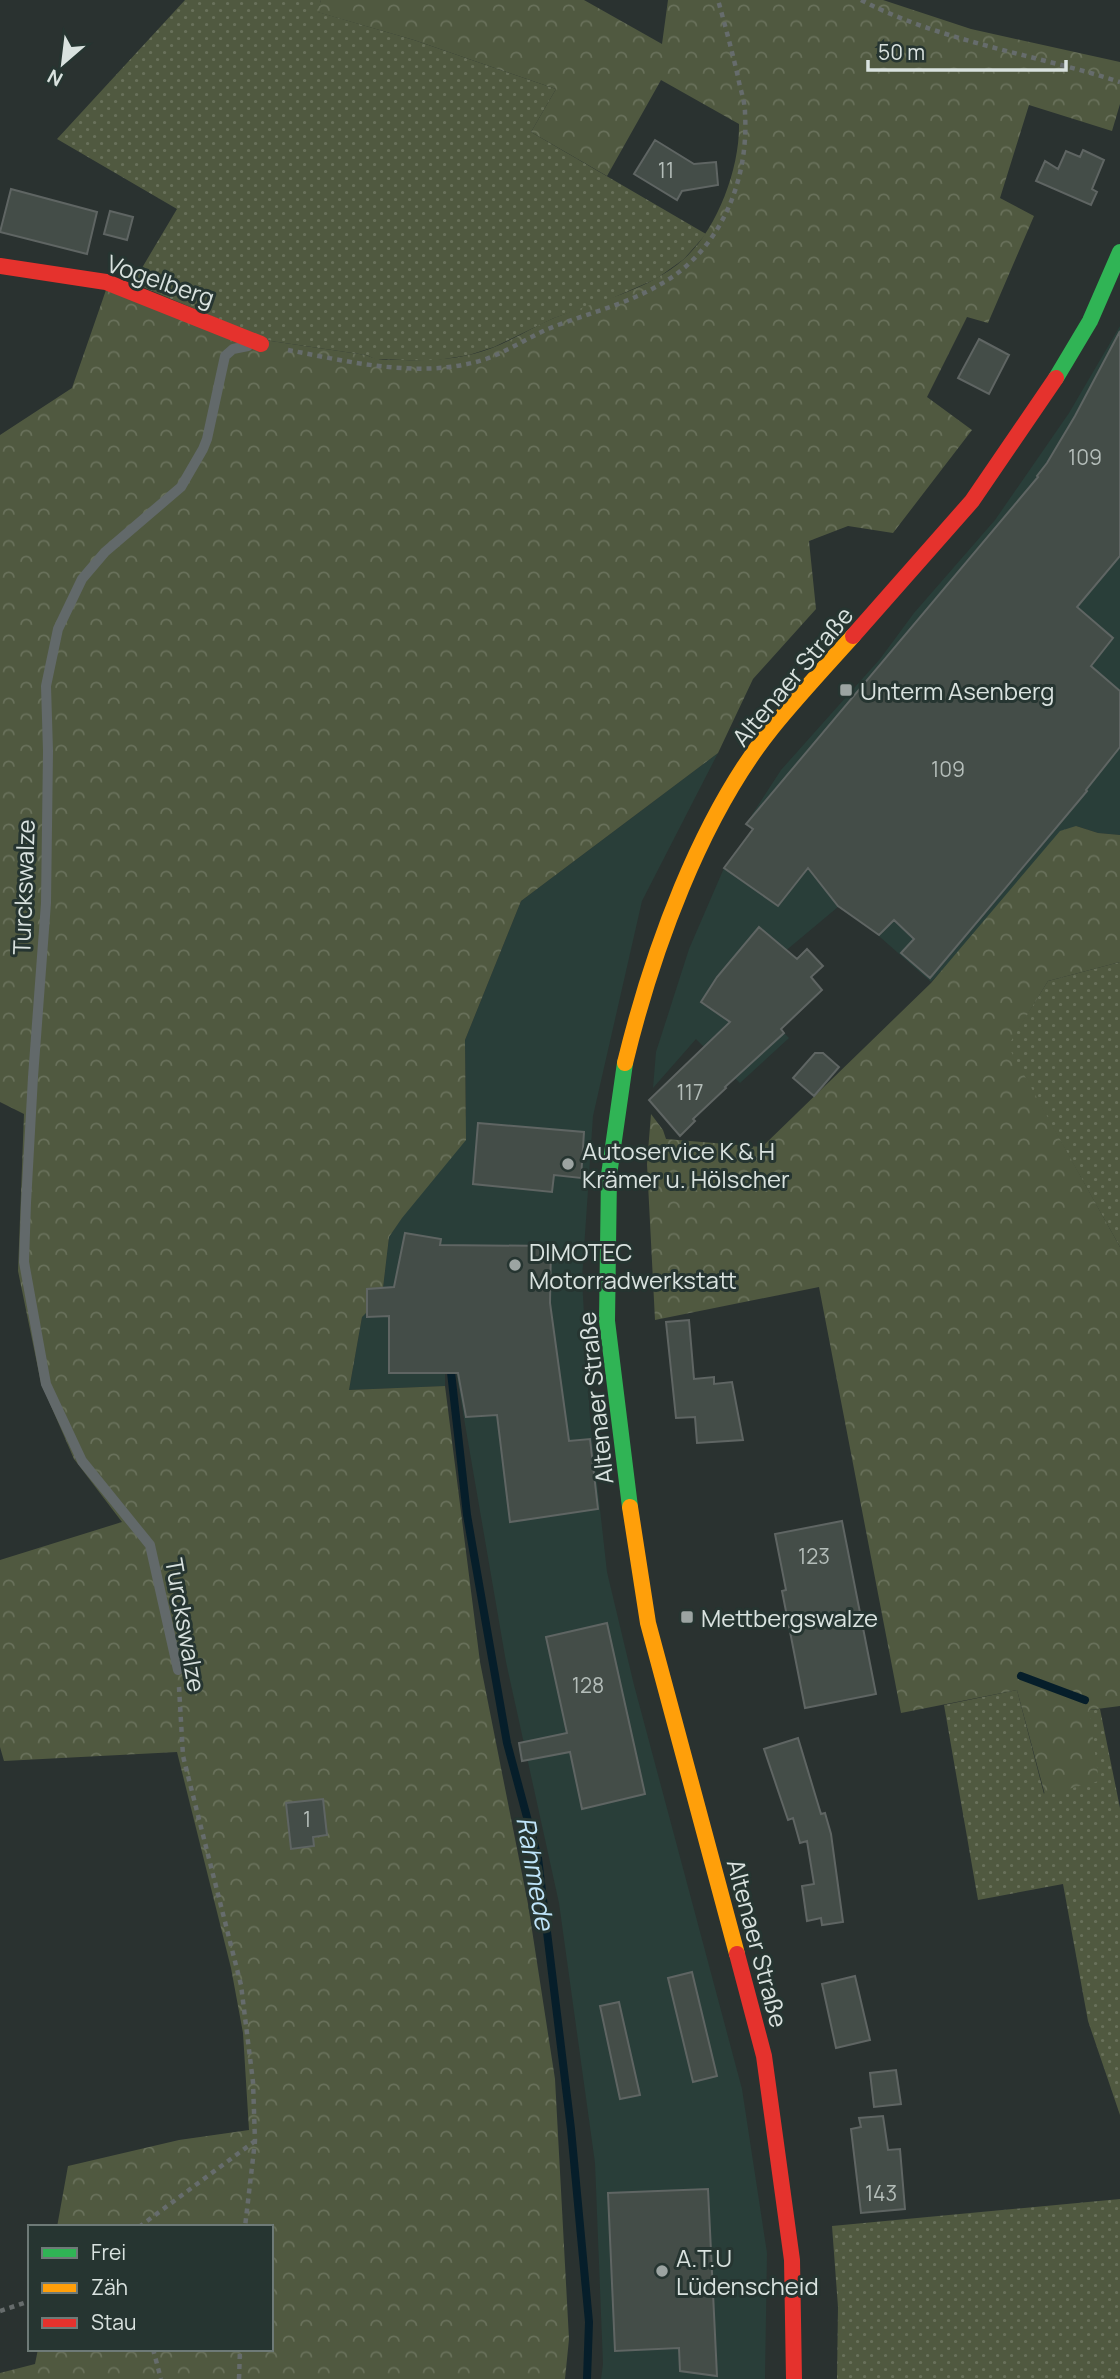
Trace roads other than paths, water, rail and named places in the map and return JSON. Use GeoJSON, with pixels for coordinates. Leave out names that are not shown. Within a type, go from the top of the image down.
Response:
{"type":"FeatureCollection","features":[{"type":"Feature","properties":{"kind":"main road","name":"Altenaer Straße"},"geometry":{"type":"LineString","coordinates":[[794,2379],[792,2260],[764,2056],[648,1623],[631,1516],[607,1321],[609,1175],[624,1068],[636,1019],[664,934],[684,883],[726,796],[771,729],[972,500],[1062,370],[1090,321],[1120,252]]}},
{"type":"Feature","properties":{"kind":"main road","name":"Vogelberg"},"geometry":{"type":"LineString","coordinates":[[0,266],[106,282],[261,344]]}},
{"type":"Feature","properties":{"kind":"lane","name":"Turckswalze"},"geometry":{"type":"LineString","coordinates":[[178,1670],[150,1545],[82,1461],[47,1384],[24,1262],[33,1077],[46,903],[46,685],[58,629],[82,579],[105,552],[180,487],[204,449],[225,356],[233,349],[261,344]]}},
{"type":"Feature","properties":{"kind":"waterway","name":"Rahmede"},"geometry":{"type":"LineString","coordinates":[[451,1372],[467,1515],[507,1743],[538,1858],[571,2129],[589,2322],[587,2379]]}},
{"type":"Feature","properties":{"kind":"waterway"},"geometry":{"type":"LineString","coordinates":[[1021,1676],[1085,1700]]}},
{"type":"Feature","properties":{"kind":"place","name":"Unterm Asenberg"},"geometry":{"type":"Point","coordinates":[846,690]}},
{"type":"Feature","properties":{"kind":"place","name":"Autoservice K & H Krämer u. Hölscher"},"geometry":{"type":"Point","coordinates":[568,1164]}},
{"type":"Feature","properties":{"kind":"place","name":"DIMOTEC Motorradwerkstatt"},"geometry":{"type":"Point","coordinates":[515,1265]}},
{"type":"Feature","properties":{"kind":"place","name":"Mettbergswalze"},"geometry":{"type":"Point","coordinates":[687,1617]}},
{"type":"Feature","properties":{"kind":"place","name":"A.T.U Lüdenscheid"},"geometry":{"type":"Point","coordinates":[662,2271]}}]}
